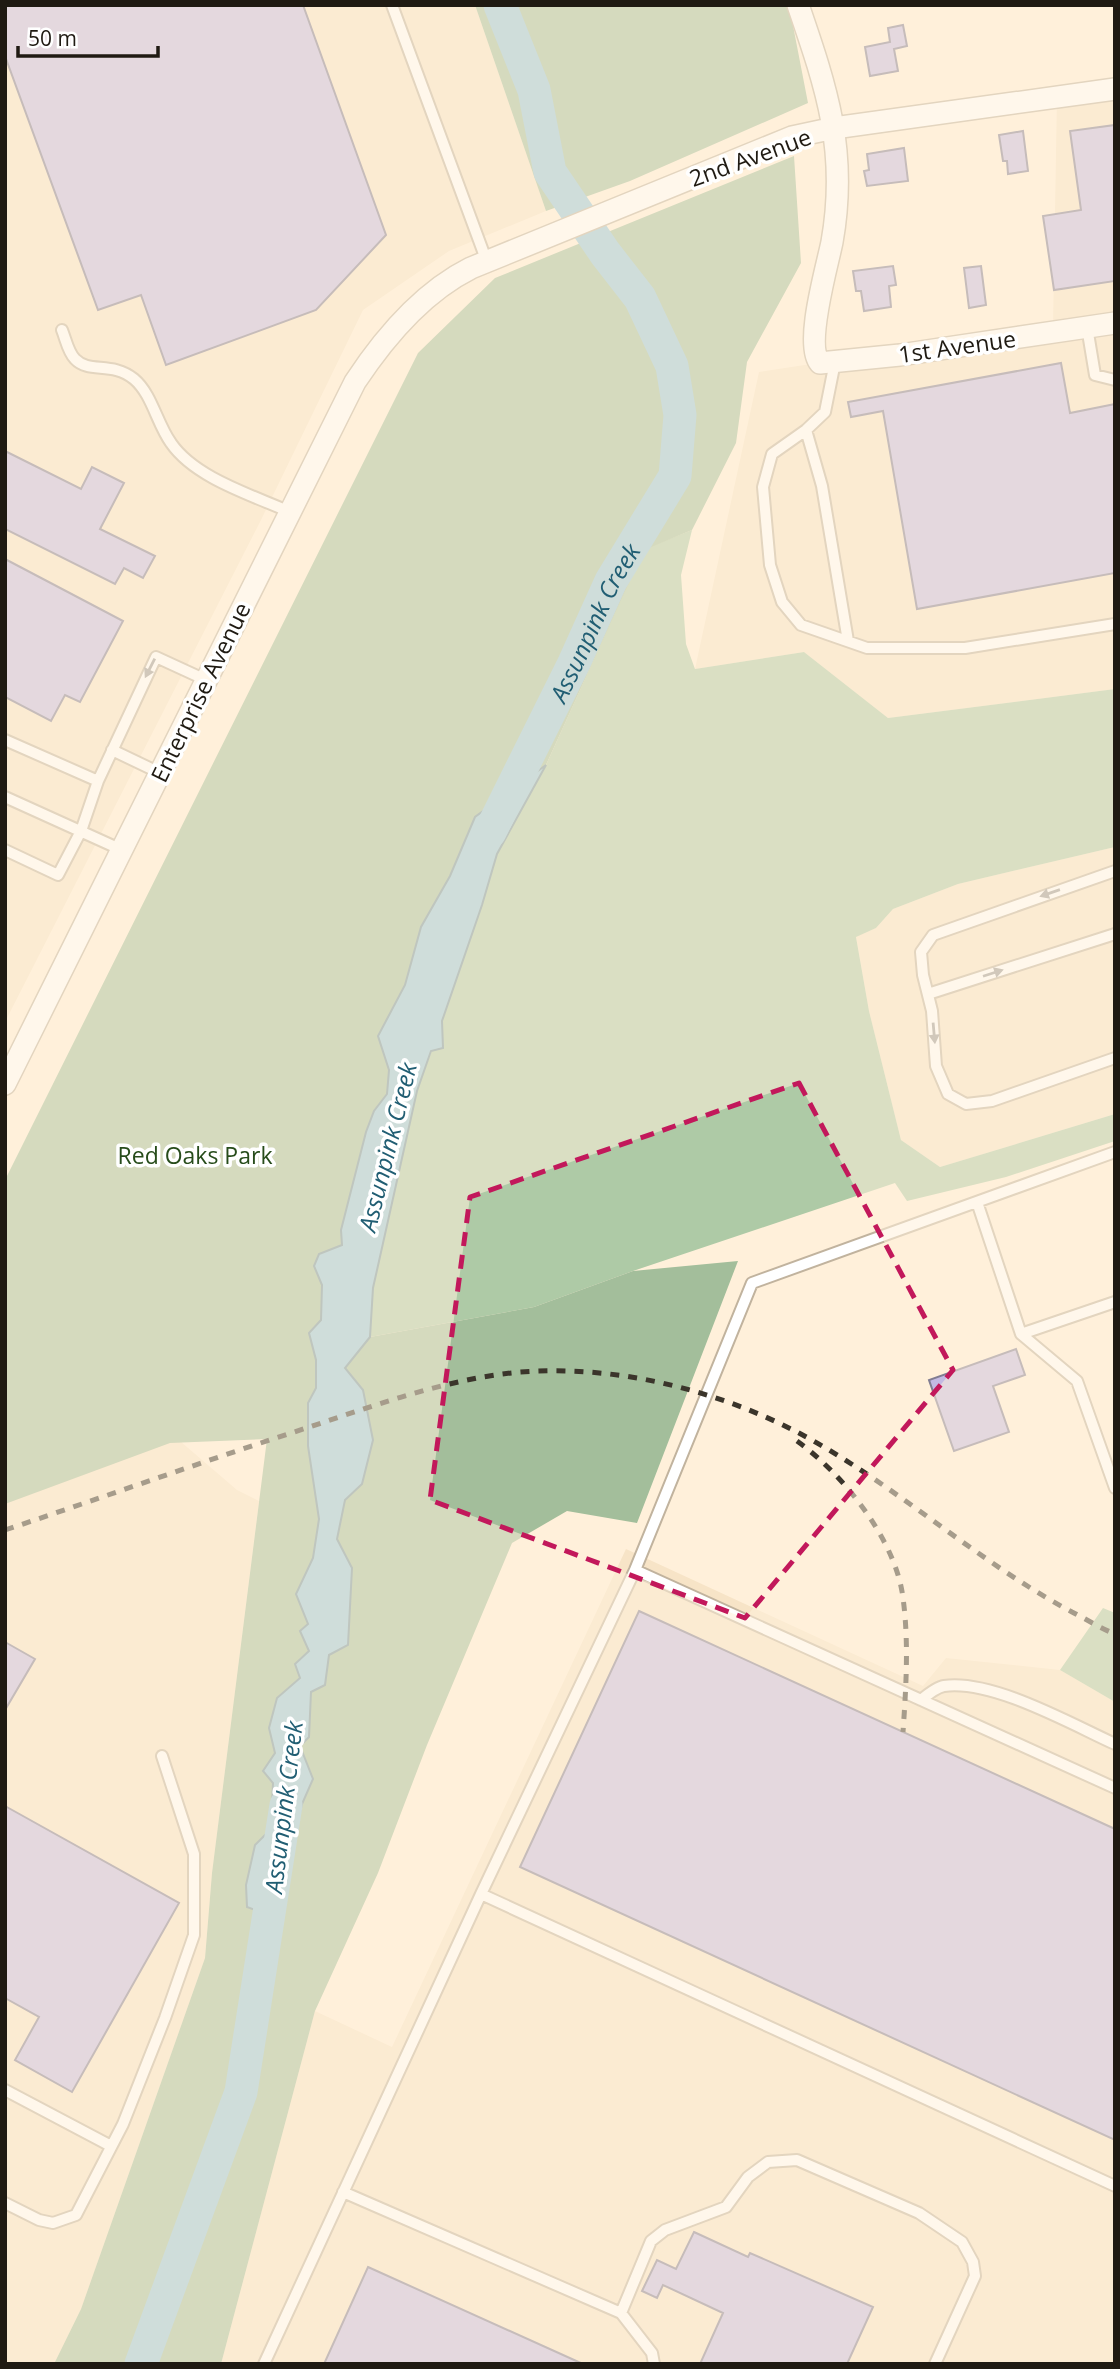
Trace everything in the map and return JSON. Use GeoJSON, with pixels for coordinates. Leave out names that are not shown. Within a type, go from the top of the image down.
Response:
{"type":"FeatureCollection","features":[{"type":"Feature","properties":{"kind":"street"},"geometry":{"type":"LineString","coordinates":[[798,5],[822,75],[838,158],[835,222],[814,344],[816,358],[820,363],[835,362]]}},
{"type":"Feature","properties":{"kind":"street","name":"2nd Avenue"},"geometry":{"type":"LineString","coordinates":[[413,312],[461,273],[486,261],[792,137],[834,128],[1115,89]]}},
{"type":"Feature","properties":{"kind":"street","name":"Enterprise Avenue"},"geometry":{"type":"LineString","coordinates":[[5,1084],[355,382],[372,355],[413,312]]}},
{"type":"Feature","properties":{"kind":"street","name":"1st Avenue"},"geometry":{"type":"LineString","coordinates":[[835,362],[1115,323]]}},
{"type":"Feature","properties":{"kind":"lane"},"geometry":{"type":"LineString","coordinates":[[392,5],[486,261]]}},
{"type":"Feature","properties":{"kind":"lane"},"geometry":{"type":"LineString","coordinates":[[1087,327],[1095,375],[1115,380]]}},
{"type":"Feature","properties":{"kind":"lane"},"geometry":{"type":"LineString","coordinates":[[62,330],[76,361],[90,368],[122,370],[137,381],[160,426],[172,445],[187,461],[205,473],[290,512]]}},
{"type":"Feature","properties":{"kind":"lane"},"geometry":{"type":"LineString","coordinates":[[835,362],[825,412],[806,430],[772,454],[763,487],[770,565],[782,602],[801,625],[867,648],[965,648],[1115,624]]}},
{"type":"Feature","properties":{"kind":"lane"},"geometry":{"type":"LineString","coordinates":[[806,430],[821,486],[848,641]]}},
{"type":"Feature","properties":{"kind":"lane"},"geometry":{"type":"LineString","coordinates":[[5,850],[58,875],[81,831],[98,781],[156,657],[206,680]]}},
{"type":"Feature","properties":{"kind":"lane"},"geometry":{"type":"LineString","coordinates":[[5,740],[98,781]]}},
{"type":"Feature","properties":{"kind":"lane"},"geometry":{"type":"LineString","coordinates":[[112,750],[160,773]]}},
{"type":"Feature","properties":{"kind":"lane"},"geometry":{"type":"LineString","coordinates":[[5,797],[122,849]]}},
{"type":"Feature","properties":{"kind":"lane"},"geometry":{"type":"LineString","coordinates":[[1115,871],[933,935],[921,952],[923,975],[932,1011],[936,1066],[948,1094],[966,1104],[992,1101],[1115,1058]]}},
{"type":"Feature","properties":{"kind":"lane"},"geometry":{"type":"LineString","coordinates":[[928,994],[1115,934]]}},
{"type":"Feature","properties":{"kind":"lane"},"geometry":{"type":"LineString","coordinates":[[264,2364],[481,1894],[635,1570],[752,1283],[1115,1152]]}},
{"type":"Feature","properties":{"kind":"lane"},"geometry":{"type":"LineString","coordinates":[[977,1202],[1021,1334],[1077,1381],[1115,1488]]}},
{"type":"Feature","properties":{"kind":"lane"},"geometry":{"type":"LineString","coordinates":[[1021,1334],[1115,1302]]}},
{"type":"Feature","properties":{"kind":"lane"},"geometry":{"type":"LineString","coordinates":[[635,1570],[1115,1788]]}},
{"type":"Feature","properties":{"kind":"lane"},"geometry":{"type":"LineString","coordinates":[[920,1700],[943,1686],[985,1688],[1016,1699],[1115,1744]]}},
{"type":"Feature","properties":{"kind":"lane"},"geometry":{"type":"LineString","coordinates":[[5,2203],[39,2220],[53,2223],[76,2216],[123,2124],[165,2018],[194,1935],[194,1854],[162,1756]]}},
{"type":"Feature","properties":{"kind":"lane"},"geometry":{"type":"LineString","coordinates":[[481,1894],[1115,2186]]}},
{"type":"Feature","properties":{"kind":"lane"},"geometry":{"type":"LineString","coordinates":[[5,2090],[111,2147]]}},
{"type":"Feature","properties":{"kind":"lane"},"geometry":{"type":"LineString","coordinates":[[621,2313],[651,2241],[665,2230],[726,2207],[748,2177],[768,2162],[797,2160],[919,2213],[962,2242],[974,2262],[975,2276],[935,2364]]}},
{"type":"Feature","properties":{"kind":"lane"},"geometry":{"type":"LineString","coordinates":[[343,2192],[621,2313],[652,2353],[654,2364]]}},
{"type":"Feature","properties":{"kind":"highlighted area"},"geometry":{"type":"Polygon","coordinates":[[[799,1083],[953,1370],[745,1618],[430,1500],[470,1197],[799,1083]]]}},
{"type":"Feature","properties":{"kind":"shaded area"},"geometry":{"type":"Polygon","coordinates":[[[5,5],[475,5],[546,211],[449,251],[363,310],[261,520],[5,1022],[5,5]]]}},
{"type":"Feature","properties":{"kind":"shaded area"},"geometry":{"type":"Polygon","coordinates":[[[1115,87],[1115,689],[888,718],[804,652],[695,669],[759,372],[1053,327],[1057,96],[1115,87]]]}},
{"type":"Feature","properties":{"kind":"shaded area"},"geometry":{"type":"Polygon","coordinates":[[[1115,847],[1115,1114],[940,1167],[901,1140],[869,1011],[856,936],[876,928],[893,909],[958,884],[1115,847]]]}},
{"type":"Feature","properties":{"kind":"shaded area"},"geometry":{"type":"Polygon","coordinates":[[[5,1355],[166,1429],[237,1490],[259,1501],[212,1873],[205,1958],[81,2309],[54,2364],[5,2364],[5,1355]]]}},
{"type":"Feature","properties":{"kind":"shaded area"},"geometry":{"type":"Polygon","coordinates":[[[626,1549],[923,1686],[946,1658],[1060,1670],[1115,1702],[1115,2364],[221,2364],[315,2011],[392,2047],[626,1549]]]}},
{"type":"Feature","properties":{"kind":"green space"},"geometry":{"type":"Polygon","coordinates":[[[475,5],[789,5],[808,103],[630,181],[546,211],[475,5]]]}},
{"type":"Feature","properties":{"kind":"green space","name":"Red Oaks Park"},"geometry":{"type":"Polygon","coordinates":[[[794,156],[801,263],[747,362],[736,443],[692,530],[644,550],[546,765],[475,817],[450,876],[421,927],[405,985],[378,1036],[389,1070],[387,1094],[374,1111],[341,1230],[342,1246],[319,1254],[314,1266],[322,1285],[321,1320],[309,1333],[316,1360],[316,1388],[308,1404],[308,1446],[319,1519],[313,1558],[296,1594],[309,1625],[309,1651],[300,1678],[277,1698],[269,1728],[275,1753],[271,1829],[247,1907],[261,1912],[270,1859],[295,1834],[302,1804],[313,1780],[300,1746],[309,1737],[311,1692],[325,1685],[329,1655],[352,1569],[337,1540],[345,1499],[362,1484],[363,1390],[344,1368],[370,1337],[534,1307],[633,1271],[738,1261],[637,1523],[567,1511],[512,1543],[427,1745],[378,1873],[315,2011],[221,2364],[54,2364],[81,2309],[205,1958],[212,1873],[267,1439],[170,1443],[5,1504],[5,1180],[418,353],[495,278],[794,156]]]}},
{"type":"Feature","properties":{"kind":"green space"},"geometry":{"type":"Polygon","coordinates":[[[692,530],[681,575],[686,644],[695,669],[804,652],[888,718],[1115,689],[1115,847],[958,884],[893,909],[876,928],[856,937],[869,1011],[901,1140],[940,1167],[1115,1114],[1115,1141],[1006,1177],[907,1201],[895,1183],[534,1307],[370,1337],[373,1288],[417,1091],[432,1050],[443,1047],[442,1021],[482,905],[496,854],[546,765],[644,549],[692,530]]]}},
{"type":"Feature","properties":{"kind":"green space"},"geometry":{"type":"Polygon","coordinates":[[[1103,1608],[1115,1613],[1115,1702],[1060,1670],[1103,1608]]]}},
{"type":"Feature","properties":{"kind":"water"},"geometry":{"type":"Polygon","coordinates":[[[546,765],[497,854],[442,1021],[443,1048],[431,1051],[417,1091],[373,1288],[370,1337],[345,1368],[363,1390],[373,1440],[362,1484],[345,1500],[337,1539],[352,1568],[348,1645],[329,1655],[325,1685],[311,1692],[309,1737],[300,1746],[313,1779],[302,1804],[295,1834],[270,1859],[261,1912],[247,1907],[246,1885],[255,1845],[271,1829],[273,1783],[263,1771],[275,1753],[269,1728],[277,1698],[300,1678],[295,1664],[309,1651],[300,1631],[308,1624],[296,1594],[313,1558],[319,1519],[308,1446],[308,1403],[316,1388],[316,1360],[309,1333],[321,1320],[322,1285],[314,1266],[319,1254],[342,1245],[341,1230],[366,1132],[374,1111],[387,1094],[389,1070],[378,1036],[405,985],[421,927],[450,876],[475,817],[546,765]]]}},
{"type":"Feature","properties":{"kind":"building"},"geometry":{"type":"Polygon","coordinates":[[[5,5],[303,5],[386,235],[316,310],[166,365],[141,295],[98,310],[5,56],[5,5]]]}},
{"type":"Feature","properties":{"kind":"building"},"geometry":{"type":"Polygon","coordinates":[[[903,25],[907,46],[894,49],[898,71],[870,76],[865,47],[890,42],[888,28],[903,25]]]}},
{"type":"Feature","properties":{"kind":"building"},"geometry":{"type":"Polygon","coordinates":[[[1115,125],[1115,281],[1054,290],[1043,216],[1081,210],[1070,131],[1115,125]]]}},
{"type":"Feature","properties":{"kind":"building"},"geometry":{"type":"Polygon","coordinates":[[[1023,131],[1028,171],[1008,174],[999,135],[1023,131]]]}},
{"type":"Feature","properties":{"kind":"building"},"geometry":{"type":"Polygon","coordinates":[[[904,148],[908,181],[867,186],[864,171],[869,170],[867,154],[904,148]]]}},
{"type":"Feature","properties":{"kind":"building"},"geometry":{"type":"Polygon","coordinates":[[[893,266],[896,285],[889,286],[891,307],[864,311],[861,291],[856,291],[853,271],[893,266]]]}},
{"type":"Feature","properties":{"kind":"building"},"geometry":{"type":"Polygon","coordinates":[[[981,266],[986,305],[969,308],[964,268],[981,266]]]}},
{"type":"Feature","properties":{"kind":"building"},"geometry":{"type":"Polygon","coordinates":[[[1061,363],[1070,413],[1115,404],[1115,573],[917,609],[883,411],[851,417],[848,402],[1061,363]]]}},
{"type":"Feature","properties":{"kind":"building"},"geometry":{"type":"Polygon","coordinates":[[[5,451],[81,489],[92,467],[124,483],[100,529],[155,556],[143,578],[124,568],[115,584],[5,529],[5,451]]]}},
{"type":"Feature","properties":{"kind":"building"},"geometry":{"type":"Polygon","coordinates":[[[5,559],[123,621],[80,702],[65,695],[51,721],[5,697],[5,559]]]}},
{"type":"Feature","properties":{"kind":"building"},"geometry":{"type":"Polygon","coordinates":[[[1016,1349],[1025,1375],[993,1386],[1009,1432],[954,1451],[929,1380],[1016,1349]]]}},
{"type":"Feature","properties":{"kind":"building"},"geometry":{"type":"Polygon","coordinates":[[[639,1611],[1115,1829],[1115,2140],[520,1867],[639,1611]]]}},
{"type":"Feature","properties":{"kind":"building"},"geometry":{"type":"Polygon","coordinates":[[[5,1642],[35,1659],[5,1710],[5,1642]]]}},
{"type":"Feature","properties":{"kind":"building"},"geometry":{"type":"Polygon","coordinates":[[[5,1806],[179,1903],[72,2092],[15,2060],[39,2017],[5,1998],[5,1806]]]}},
{"type":"Feature","properties":{"kind":"building"},"geometry":{"type":"Polygon","coordinates":[[[694,2232],[748,2257],[750,2253],[873,2307],[847,2364],[700,2364],[723,2313],[663,2285],[657,2298],[642,2291],[657,2260],[676,2269],[694,2232]]]}},
{"type":"Feature","properties":{"kind":"building"},"geometry":{"type":"Polygon","coordinates":[[[368,2267],[583,2364],[324,2364],[368,2267]]]}},
{"type":"Feature","properties":{"kind":"waterway","name":"Assunpink Creek"},"geometry":{"type":"LineString","coordinates":[[490,832],[574,663],[611,581],[675,476],[680,415],[672,366],[640,298],[605,253],[550,172],[534,90],[500,5]]}},
{"type":"Feature","properties":{"kind":"waterway","name":"Assunpink Creek"},"geometry":{"type":"LineString","coordinates":[[141,2364],[241,2092],[286,1805]]}},
{"type":"Feature","properties":{"kind":"railway"},"geometry":{"type":"LineString","coordinates":[[5,1530],[417,1392],[495,1375],[534,1371],[612,1374],[690,1390],[764,1416],[799,1433],[869,1475],[1002,1570],[1115,1634]]}},
{"type":"Feature","properties":{"kind":"railway"},"geometry":{"type":"LineString","coordinates":[[797,1441],[832,1471],[849,1490],[865,1510],[890,1554],[903,1598],[906,1631],[903,1732]]}}]}
